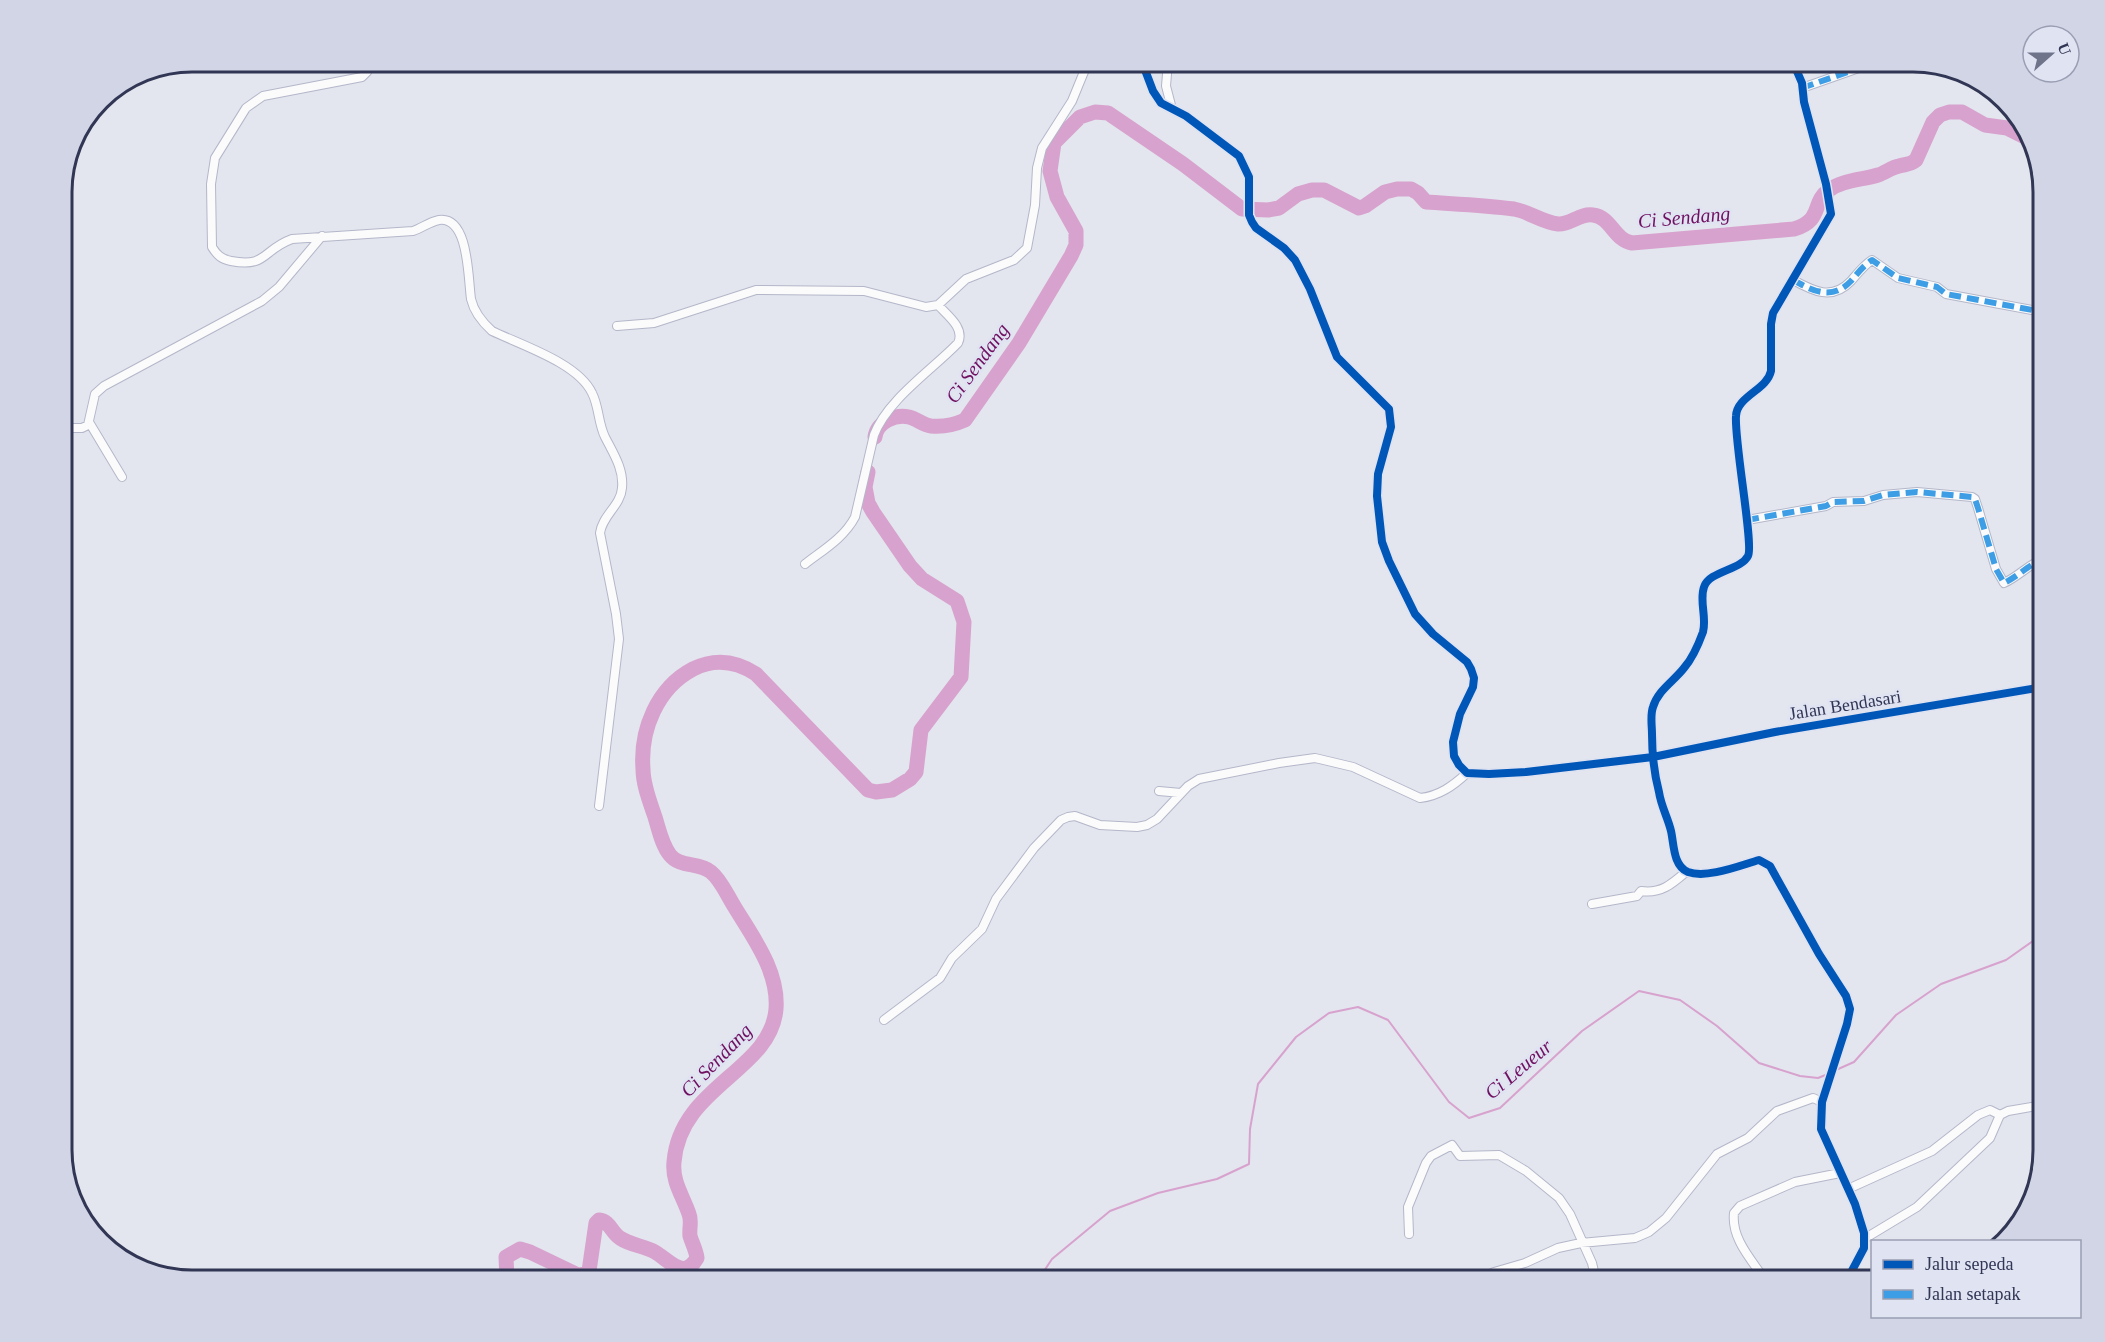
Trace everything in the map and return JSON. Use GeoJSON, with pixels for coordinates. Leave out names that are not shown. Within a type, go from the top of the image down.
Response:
{"type":"FeatureCollection","features":[{"type":"Feature","properties":{"kind":"street"},"geometry":{"type":"LineString","coordinates":[[367,72],[362,77],[273,94],[255,101],[239,116],[215,158],[211,184],[211,239],[216,254],[223,259],[246,264],[252,263],[285,242],[322,237],[413,231],[440,220],[453,223],[461,233],[464,243],[473,307],[484,324],[492,332],[568,366],[582,377],[593,393],[601,427],[619,465],[622,486],[618,500],[600,533],[619,639],[599,806]]}},
{"type":"Feature","properties":{"kind":"street"},"geometry":{"type":"LineString","coordinates":[[617,326],[654,323],[756,290],[874,292],[926,307],[938,305],[966,279],[1014,260],[1027,248],[1035,205],[1037,168],[1042,148],[1072,101],[1084,72]]}},
{"type":"Feature","properties":{"kind":"street"},"geometry":{"type":"LineString","coordinates":[[884,1020],[940,978],[952,958],[982,929],[996,898],[1036,845],[1061,820],[1068,817],[1088,819],[1100,825],[1137,827],[1157,819],[1194,782],[1212,775],[1315,758],[1353,767],[1420,798],[1447,790],[1467,773],[1454,756],[1453,742],[1460,714],[1473,687],[1474,678],[1471,669],[1467,662],[1433,634],[1415,614],[1382,542],[1377,496],[1378,474],[1391,426],[1389,409],[1337,357],[1329,342],[1310,289],[1295,260],[1284,248],[1256,228],[1249,215],[1249,177],[1239,156],[1186,116],[1161,103],[1146,72]]}},
{"type":"Feature","properties":{"kind":"street"},"geometry":{"type":"LineString","coordinates":[[1167,72],[1166,86],[1172,109]]}},
{"type":"Feature","properties":{"kind":"street"},"geometry":{"type":"LineString","coordinates":[[1796,72],[1826,184],[1831,210],[1830,219],[1772,316],[1770,376],[1740,405],[1736,416],[1739,472],[1750,548],[1748,556],[1704,585],[1705,623],[1701,636],[1686,667],[1661,692],[1651,712],[1653,757],[1659,794],[1677,859],[1687,871],[1700,873],[1725,870],[1759,860],[1770,866],[1778,877],[1806,934],[1846,996],[1850,1010],[1822,1101],[1821,1129],[1855,1204],[1864,1239],[1864,1248],[1853,1270]]}},
{"type":"Feature","properties":{"kind":"street"},"geometry":{"type":"LineString","coordinates":[[1802,88],[1848,72]]}},
{"type":"Feature","properties":{"kind":"street"},"geometry":{"type":"LineString","coordinates":[[72,428],[82,428],[89,422],[93,400],[99,390],[262,301],[279,287],[322,237]]}},
{"type":"Feature","properties":{"kind":"street"},"geometry":{"type":"LineString","coordinates":[[1793,280],[1813,291],[1833,291],[1845,287],[1872,260],[1898,278],[1937,287],[1946,294],[2033,310]]}},
{"type":"Feature","properties":{"kind":"street"},"geometry":{"type":"LineString","coordinates":[[805,564],[850,527],[855,517],[873,435],[878,422],[889,408],[958,343],[961,333],[938,305]]}},
{"type":"Feature","properties":{"kind":"street"},"geometry":{"type":"LineString","coordinates":[[89,422],[122,477]]}},
{"type":"Feature","properties":{"kind":"street"},"geometry":{"type":"LineString","coordinates":[[1747,520],[1826,506],[1833,502],[1864,501],[1883,495],[1930,492],[1972,497],[1975,499],[1996,569],[2004,583],[2018,576],[2033,564]]}},
{"type":"Feature","properties":{"kind":"street","name":"Jalan Bendasari"},"geometry":{"type":"LineString","coordinates":[[1467,773],[1526,772],[1653,757],[1775,732],[2033,689]]}},
{"type":"Feature","properties":{"kind":"street"},"geometry":{"type":"LineString","coordinates":[[1159,791],[1181,793]]}},
{"type":"Feature","properties":{"kind":"street"},"geometry":{"type":"LineString","coordinates":[[1592,903],[1636,896],[1641,891],[1661,890],[1687,871]]}},
{"type":"Feature","properties":{"kind":"street"},"geometry":{"type":"LineString","coordinates":[[1501,1270],[1525,1263],[1558,1248],[1581,1243],[1635,1238],[1649,1232],[1666,1218],[1717,1154],[1748,1138],[1779,1110],[1813,1098],[1822,1101]]}},
{"type":"Feature","properties":{"kind":"street"},"geometry":{"type":"LineString","coordinates":[[1864,1239],[1917,1207],[1990,1138],[2000,1115],[2008,1111],[2033,1107]]}},
{"type":"Feature","properties":{"kind":"street"},"geometry":{"type":"LineString","coordinates":[[1848,1189],[1932,1151],[1978,1115],[1990,1110],[2000,1115]]}},
{"type":"Feature","properties":{"kind":"street"},"geometry":{"type":"LineString","coordinates":[[1409,1234],[1408,1207],[1426,1163],[1431,1156],[1452,1145],[1460,1156],[1499,1155],[1526,1171],[1563,1202],[1594,1270]]}},
{"type":"Feature","properties":{"kind":"street"},"geometry":{"type":"LineString","coordinates":[[1757,1270],[1734,1229],[1734,1213],[1740,1206],[1795,1182],[1840,1173]]}},
{"type":"Feature","properties":{"kind":"waterway","name":"Ci Sendang"},"geometry":{"type":"LineString","coordinates":[[875,437],[883,423],[898,417],[909,417],[931,426],[948,425],[965,420],[1019,343],[1076,245],[1076,231],[1057,197],[1050,171],[1054,143],[1080,117],[1095,112],[1108,113],[1183,164],[1242,209],[1279,208],[1298,194],[1312,190],[1324,190],[1359,208],[1385,192],[1411,189],[1426,202],[1514,209],[1558,224],[1593,215],[1604,220],[1621,238],[1632,243],[1794,229],[1810,221],[1820,200],[1834,187],[1878,175],[1916,160],[1933,122],[1940,115],[1949,112],[1962,112],[1985,125],[2007,128],[2018,133]]}},
{"type":"Feature","properties":{"kind":"waterway","name":"Ci Sendang"},"geometry":{"type":"LineString","coordinates":[[589,1270],[596,1223],[599,1220],[606,1222],[617,1236],[655,1252],[676,1267],[687,1268],[692,1265],[697,1258],[690,1236],[690,1217],[676,1182],[674,1169],[680,1136],[692,1115],[708,1097],[759,1048],[770,1030],[776,1009],[773,981],[763,954],[721,883],[706,869],[674,859],[667,851],[661,837],[643,775],[644,740],[653,712],[661,699],[680,677],[693,669],[717,662],[741,666],[756,674],[868,790],[876,792],[892,790],[910,779],[916,772],[921,730],[961,677],[964,622],[957,601],[922,579],[910,566],[868,503],[865,487],[868,472]]}},
{"type":"Feature","properties":{"kind":"waterway","name":"Ci Leueur"},"geometry":{"type":"LineString","coordinates":[[1836,1070],[1854,1062],[1896,1015],[1941,984],[2006,960],[2033,941]]}},
{"type":"Feature","properties":{"kind":"waterway","name":"Ci Leueur"},"geometry":{"type":"LineString","coordinates":[[1045,1270],[1052,1259],[1110,1211],[1158,1193],[1217,1179],[1249,1164],[1250,1129],[1258,1084],[1296,1037],[1329,1013],[1358,1007],[1388,1020],[1449,1102],[1469,1118],[1500,1108],[1582,1031],[1639,991],[1680,1000],[1717,1026],[1759,1063],[1800,1076],[1818,1078],[1828,1074]]}},
{"type":"Feature","properties":{"kind":"waterway","name":"Ci Sendang"},"geometry":{"type":"LineString","coordinates":[[507,1270],[506,1257],[520,1249],[568,1270]]}},
{"type":"Feature","properties":{"kind":"marked path"},"geometry":{"type":"LineString","coordinates":[[1802,88],[1848,72]]}},
{"type":"Feature","properties":{"kind":"marked path"},"geometry":{"type":"LineString","coordinates":[[1793,280],[1822,292],[1837,291],[1872,260],[1898,278],[1937,287],[1946,294],[2033,310]]}},
{"type":"Feature","properties":{"kind":"marked path"},"geometry":{"type":"LineString","coordinates":[[1747,520],[1826,506],[1833,502],[1864,501],[1883,495],[1917,492],[1972,497],[1975,499],[1996,569],[2004,583],[2033,564]]}},
{"type":"Feature","properties":{"kind":"cycle path"},"geometry":{"type":"LineString","coordinates":[[1146,72],[1153,91],[1161,103],[1186,116],[1239,156],[1249,177],[1249,215],[1252,222],[1256,228],[1284,248],[1295,260],[1310,289],[1337,357],[1389,409],[1391,427],[1378,474],[1377,496],[1382,542],[1415,614],[1433,634],[1467,662],[1471,669],[1474,678],[1473,687],[1460,714],[1453,742],[1454,756],[1467,773],[1526,772],[1653,757],[1775,732],[2033,689]]}},
{"type":"Feature","properties":{"kind":"cycle path"},"geometry":{"type":"LineString","coordinates":[[1797,72],[1802,83],[1804,102],[1826,184],[1831,214],[1773,313],[1771,371],[1768,378],[1741,403],[1736,416],[1748,533],[1748,556],[1739,564],[1712,577],[1704,587],[1703,632],[1687,664],[1655,701],[1651,717],[1652,748],[1660,797],[1670,826],[1679,865],[1688,872],[1696,874],[1724,870],[1759,860],[1770,866],[1819,954],[1846,996],[1850,1009],[1822,1102],[1821,1129],[1855,1204],[1864,1233],[1864,1248],[1852,1270]]}}]}
